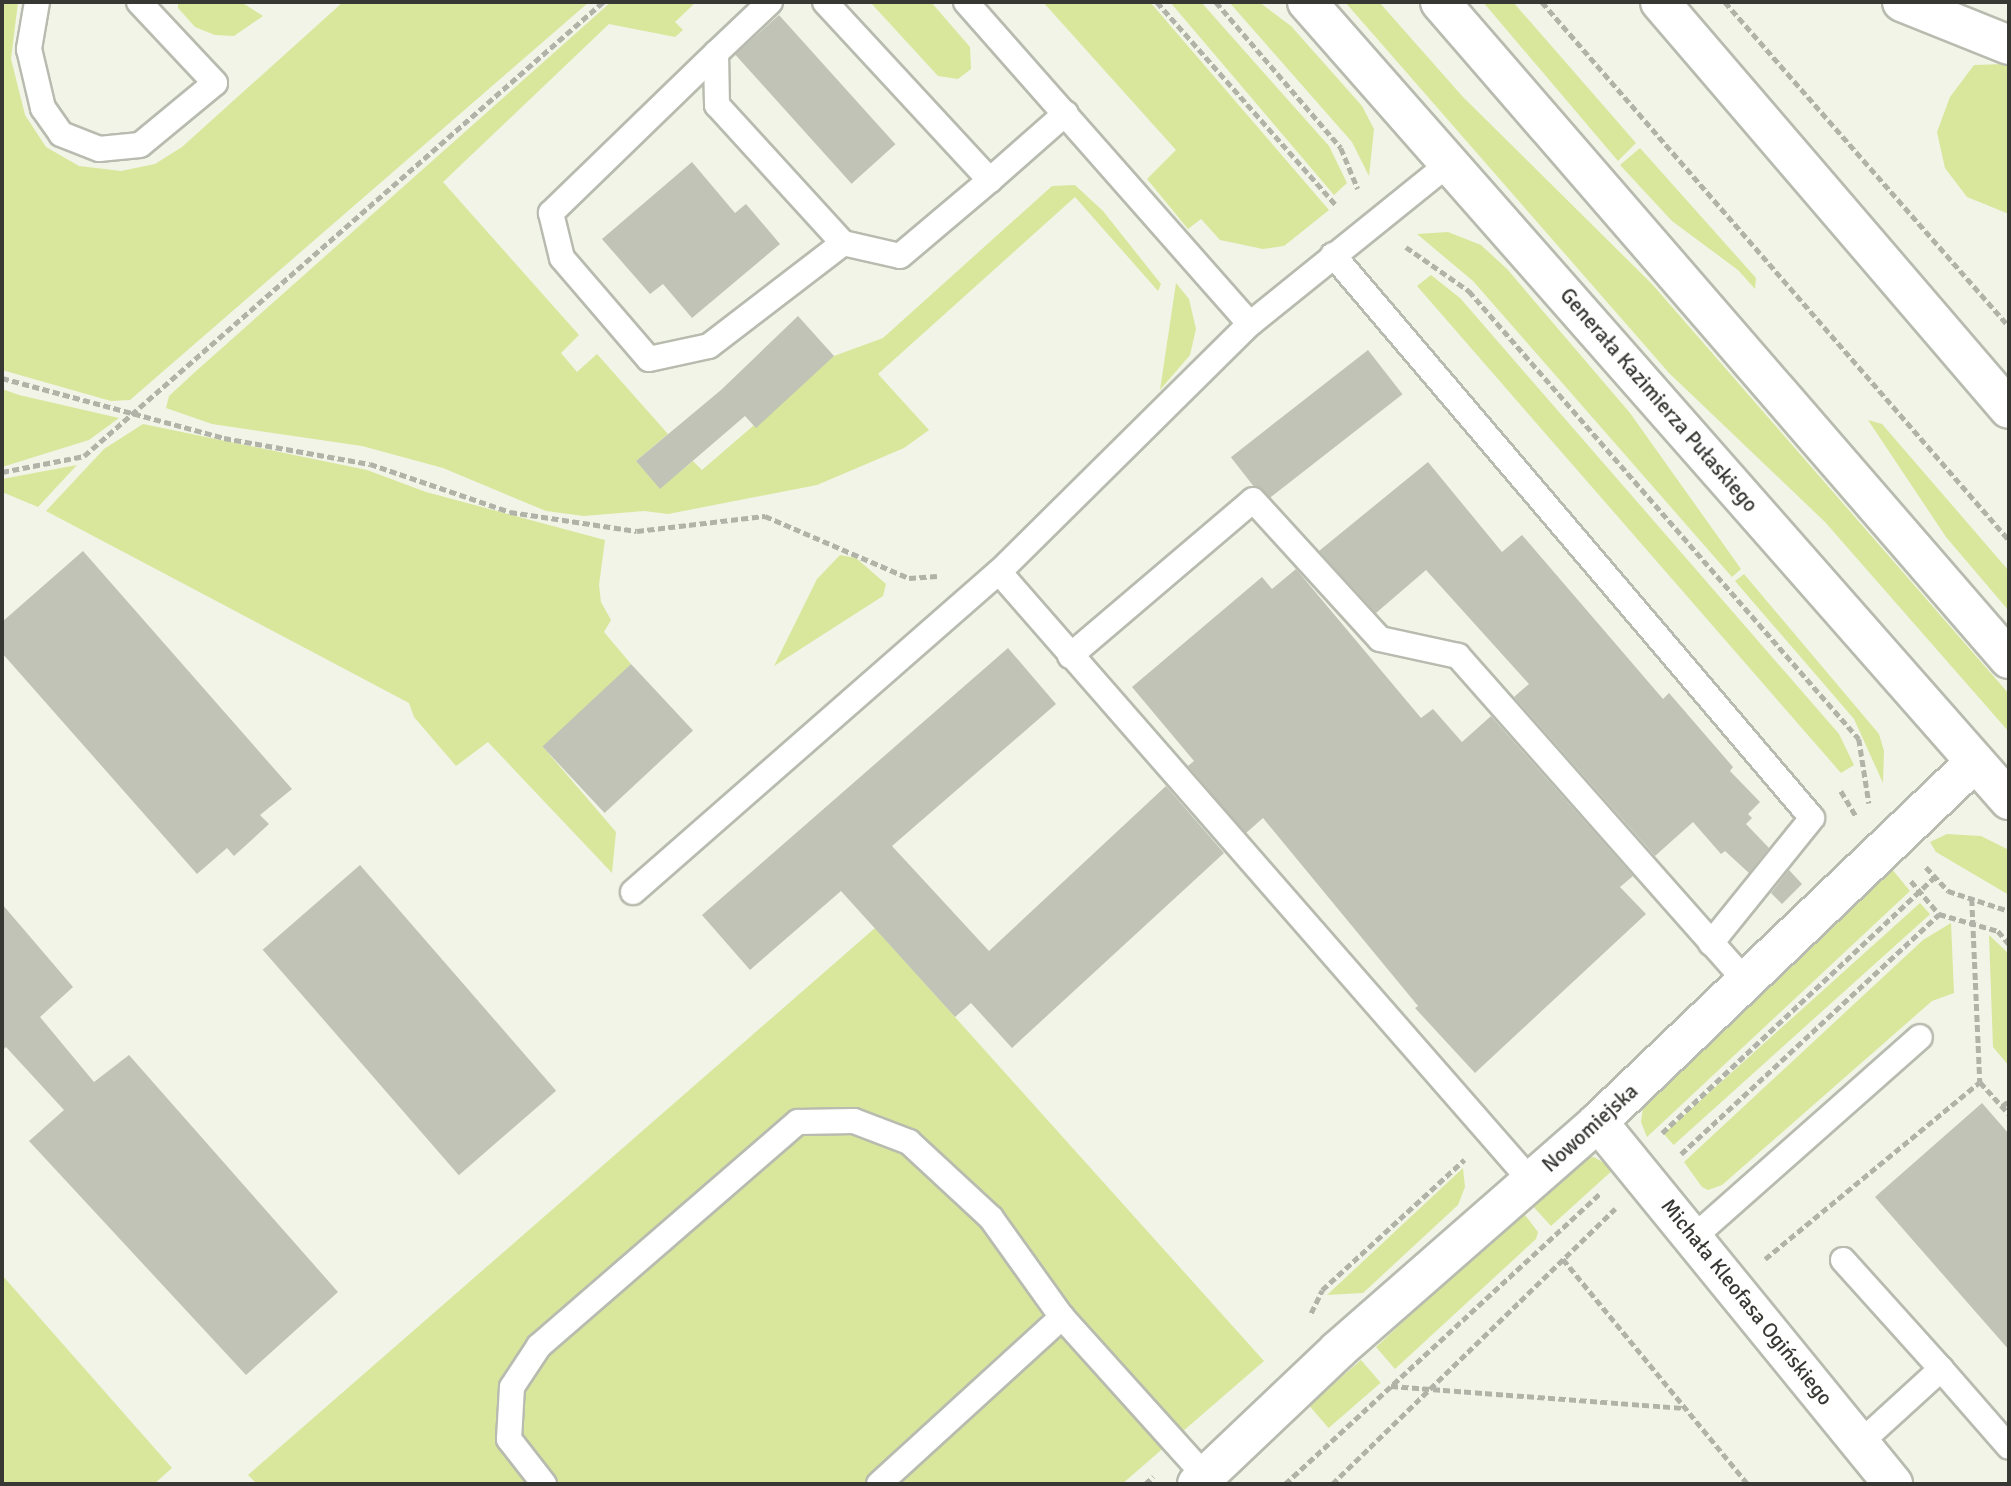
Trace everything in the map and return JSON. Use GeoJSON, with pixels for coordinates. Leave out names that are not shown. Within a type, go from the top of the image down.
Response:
{"type":"FeatureCollection","features":[{"type":"Feature","properties":{"kind":"street","name":"Generała Kazimierza Pułaskiego"},"geometry":{"type":"LineString","coordinates":[[1307,2],[1451,162],[2009,800]]}},
{"type":"Feature","properties":{"kind":"street"},"geometry":{"type":"LineString","coordinates":[[1440,2],[2009,659]]}},
{"type":"Feature","properties":{"kind":"street"},"geometry":{"type":"LineString","coordinates":[[1660,2],[2009,409]]}},
{"type":"Feature","properties":{"kind":"street"},"geometry":{"type":"LineString","coordinates":[[1902,2],[2009,46]]}},
{"type":"Feature","properties":{"kind":"street","name":"Nowomiejska"},"geometry":{"type":"LineString","coordinates":[[1201,1480],[1338,1350],[1598,1122],[1975,762]]}},
{"type":"Feature","properties":{"kind":"street","name":"Michała Kleofasa Ogińskiego"},"geometry":{"type":"LineString","coordinates":[[1598,1122],[1648,1178],[1894,1484]]}},
{"type":"Feature","properties":{"kind":"lane"},"geometry":{"type":"LineString","coordinates":[[37,2],[29,49],[43,108],[61,134],[99,149],[140,145],[215,83],[139,2]]}},
{"type":"Feature","properties":{"kind":"lane"},"geometry":{"type":"LineString","coordinates":[[770,2],[551,213],[562,258],[649,359],[709,346],[843,243]]}},
{"type":"Feature","properties":{"kind":"lane"},"geometry":{"type":"LineString","coordinates":[[825,2],[990,180]]}},
{"type":"Feature","properties":{"kind":"lane"},"geometry":{"type":"LineString","coordinates":[[966,2],[1250,324]]}},
{"type":"Feature","properties":{"kind":"lane"},"geometry":{"type":"LineString","coordinates":[[716,53],[717,104],[843,243],[900,256],[1066,113]]}},
{"type":"Feature","properties":{"kind":"lane"},"geometry":{"type":"LineString","coordinates":[[633,892],[999,572],[1250,324],[1451,162]]}},
{"type":"Feature","properties":{"kind":"lane"},"geometry":{"type":"LineString","coordinates":[[1333,255],[1812,818],[1710,943]]}},
{"type":"Feature","properties":{"kind":"lane"},"geometry":{"type":"LineString","coordinates":[[1070,656],[1253,500],[1380,639],[1458,656],[1746,982]]}},
{"type":"Feature","properties":{"kind":"lane"},"geometry":{"type":"LineString","coordinates":[[999,572],[1531,1181]]}},
{"type":"Feature","properties":{"kind":"lane"},"geometry":{"type":"LineString","coordinates":[[1695,1236],[1920,1037]]}},
{"type":"Feature","properties":{"kind":"lane"},"geometry":{"type":"LineString","coordinates":[[544,1484],[509,1439],[512,1387],[539,1346],[798,1122],[853,1121],[909,1142],[991,1218],[1062,1317],[1201,1480]]}},
{"type":"Feature","properties":{"kind":"lane"},"geometry":{"type":"LineString","coordinates":[[1843,1260],[2009,1447]]}},
{"type":"Feature","properties":{"kind":"lane"},"geometry":{"type":"LineString","coordinates":[[879,1484],[1062,1317]]}},
{"type":"Feature","properties":{"kind":"lane"},"geometry":{"type":"LineString","coordinates":[[1860,1443],[1941,1369]]}},
{"type":"Feature","properties":{"kind":"path"},"geometry":{"type":"LineString","coordinates":[[2,472],[84,456],[603,2]]}},
{"type":"Feature","properties":{"kind":"path"},"geometry":{"type":"LineString","coordinates":[[1216,2],[1341,148],[1357,189],[1379,220],[1400,243],[1469,291],[1859,738],[1869,803],[1948,891],[2009,911]]}},
{"type":"Feature","properties":{"kind":"path"},"geometry":{"type":"LineString","coordinates":[[1542,2],[2009,540]]}},
{"type":"Feature","properties":{"kind":"path"},"geometry":{"type":"LineString","coordinates":[[1725,2],[2009,326]]}},
{"type":"Feature","properties":{"kind":"path"},"geometry":{"type":"LineString","coordinates":[[2,378],[224,438],[370,464],[510,512],[637,531],[765,516],[909,578],[999,572]]}},
{"type":"Feature","properties":{"kind":"path"},"geometry":{"type":"LineString","coordinates":[[1972,899],[1980,1082],[2009,1114]]}},
{"type":"Feature","properties":{"kind":"path"},"geometry":{"type":"LineString","coordinates":[[1332,1484],[1648,1178],[1682,1153],[1939,914],[1998,931],[2009,944]]}},
{"type":"Feature","properties":{"kind":"path"},"geometry":{"type":"LineString","coordinates":[[2002,1106],[2009,1101]]}},
{"type":"Feature","properties":{"kind":"path"},"geometry":{"type":"LineString","coordinates":[[1563,1259],[1748,1484]]}},
{"type":"Feature","properties":{"kind":"path"},"geometry":{"type":"LineString","coordinates":[[1391,1386],[1685,1408]]}},
{"type":"Feature","properties":{"kind":"green space"},"geometry":{"type":"Polygon","coordinates":[[[2,2],[18,2],[11,59],[25,115],[46,147],[79,166],[121,171],[155,164],[182,147],[343,2],[589,2],[130,400],[111,401],[2,370],[2,2]]]}},
{"type":"Feature","properties":{"kind":"green space"},"geometry":{"type":"Polygon","coordinates":[[[178,2],[241,2],[263,16],[234,36],[215,35],[195,27],[178,8],[178,2]]]}},
{"type":"Feature","properties":{"kind":"green space"},"geometry":{"type":"Polygon","coordinates":[[[611,2],[696,2],[675,22],[683,30],[675,37],[609,24],[443,182],[579,335],[561,353],[577,372],[597,354],[668,434],[636,461],[660,488],[693,461],[702,470],[834,356],[883,338],[1052,186],[1075,185],[1103,211],[1161,284],[1158,291],[1075,197],[878,374],[929,430],[904,448],[817,485],[668,514],[644,511],[584,516],[546,511],[443,468],[362,446],[212,424],[166,408],[169,396],[195,372],[611,2]]]}},
{"type":"Feature","properties":{"kind":"green space"},"geometry":{"type":"Polygon","coordinates":[[[870,2],[931,2],[970,47],[971,69],[958,79],[938,76],[870,2]]]}},
{"type":"Feature","properties":{"kind":"green space"},"geometry":{"type":"Polygon","coordinates":[[[1043,2],[1150,2],[1329,210],[1284,246],[1263,249],[1220,240],[1201,219],[1188,229],[1147,179],[1176,150],[1043,2]]]}},
{"type":"Feature","properties":{"kind":"green space"},"geometry":{"type":"Polygon","coordinates":[[[1170,2],[1201,2],[1329,146],[1347,183],[1334,195],[1170,2]]]}},
{"type":"Feature","properties":{"kind":"green space"},"geometry":{"type":"Polygon","coordinates":[[[1229,2],[1259,2],[1291,26],[1362,106],[1374,129],[1369,176],[1352,142],[1229,2]]]}},
{"type":"Feature","properties":{"kind":"green space"},"geometry":{"type":"Polygon","coordinates":[[[1345,2],[1379,2],[1463,97],[1652,284],[2009,694],[2009,732],[1825,522],[1669,373],[1345,2]]]}},
{"type":"Feature","properties":{"kind":"green space"},"geometry":{"type":"Polygon","coordinates":[[[1483,2],[1513,2],[1636,143],[1618,161],[1483,2]]]}},
{"type":"Feature","properties":{"kind":"green space"},"geometry":{"type":"Polygon","coordinates":[[[1974,65],[2009,66],[2009,214],[1967,197],[1945,168],[1937,132],[1950,97],[1974,65]]]}},
{"type":"Feature","properties":{"kind":"green space"},"geometry":{"type":"Polygon","coordinates":[[[1640,148],[1756,278],[1755,289],[1738,270],[1672,221],[1620,165],[1640,148]]]}},
{"type":"Feature","properties":{"kind":"green space"},"geometry":{"type":"Polygon","coordinates":[[[1448,232],[1481,245],[1507,269],[1630,413],[1741,569],[1732,577],[1473,281],[1417,234],[1448,232]]]}},
{"type":"Feature","properties":{"kind":"green space"},"geometry":{"type":"Polygon","coordinates":[[[1431,275],[1460,298],[1839,734],[1854,765],[1841,773],[1417,286],[1431,275]]]}},
{"type":"Feature","properties":{"kind":"green space"},"geometry":{"type":"Polygon","coordinates":[[[1176,283],[1189,299],[1196,329],[1190,355],[1160,390],[1176,283]]]}},
{"type":"Feature","properties":{"kind":"green space"},"geometry":{"type":"Polygon","coordinates":[[[2,389],[119,418],[89,440],[2,467],[2,389]]]}},
{"type":"Feature","properties":{"kind":"green space"},"geometry":{"type":"Polygon","coordinates":[[[1868,420],[1882,424],[2009,571],[2009,611],[1946,537],[1868,420]]]}},
{"type":"Feature","properties":{"kind":"green space"},"geometry":{"type":"Polygon","coordinates":[[[143,424],[367,470],[426,492],[605,540],[599,585],[601,602],[611,620],[604,632],[631,664],[544,748],[616,832],[612,873],[488,742],[456,766],[414,717],[409,703],[46,511],[104,449],[143,424]]]}},
{"type":"Feature","properties":{"kind":"green space"},"geometry":{"type":"Polygon","coordinates":[[[77,465],[38,507],[2,492],[2,479],[77,465]]]}},
{"type":"Feature","properties":{"kind":"green space"},"geometry":{"type":"Polygon","coordinates":[[[840,555],[856,558],[886,584],[883,596],[774,666],[817,579],[840,555]]]}},
{"type":"Feature","properties":{"kind":"green space"},"geometry":{"type":"Polygon","coordinates":[[[1744,574],[1879,734],[1884,751],[1883,783],[1854,719],[1735,581],[1744,574]]]}},
{"type":"Feature","properties":{"kind":"green space"},"geometry":{"type":"Polygon","coordinates":[[[1947,834],[1981,836],[2009,850],[2009,895],[1936,852],[1930,842],[1947,834]]]}},
{"type":"Feature","properties":{"kind":"green space"},"geometry":{"type":"Polygon","coordinates":[[[1891,868],[1910,891],[1647,1137],[1641,1122],[1644,1100],[1891,868]]]}},
{"type":"Feature","properties":{"kind":"green space"},"geometry":{"type":"Polygon","coordinates":[[[1920,903],[1930,914],[1674,1145],[1664,1134],[1920,903]]]}},
{"type":"Feature","properties":{"kind":"green space"},"geometry":{"type":"Polygon","coordinates":[[[1951,923],[1954,993],[1932,1001],[1722,1185],[1708,1190],[1702,1187],[1684,1162],[1923,940],[1951,923]]]}},
{"type":"Feature","properties":{"kind":"green space"},"geometry":{"type":"Polygon","coordinates":[[[875,928],[1264,1361],[1122,1484],[257,1484],[248,1475],[875,928]]]}},
{"type":"Feature","properties":{"kind":"green space"},"geometry":{"type":"Polygon","coordinates":[[[1989,935],[2009,954],[2009,1066],[1993,1047],[1989,935]]]}},
{"type":"Feature","properties":{"kind":"green space"},"geometry":{"type":"Polygon","coordinates":[[[1594,1157],[1614,1169],[1551,1226],[1530,1203],[1584,1158],[1594,1157]]]}},
{"type":"Feature","properties":{"kind":"green space"},"geometry":{"type":"Polygon","coordinates":[[[1463,1168],[1465,1187],[1458,1205],[1363,1293],[1327,1295],[1463,1168]]]}},
{"type":"Feature","properties":{"kind":"green space"},"geometry":{"type":"Polygon","coordinates":[[[1522,1211],[1538,1232],[1536,1239],[1395,1369],[1376,1347],[1522,1211]]]}},
{"type":"Feature","properties":{"kind":"green space"},"geometry":{"type":"Polygon","coordinates":[[[2,1275],[172,1468],[154,1484],[2,1484],[2,1275]]]}},
{"type":"Feature","properties":{"kind":"green space"},"geometry":{"type":"Polygon","coordinates":[[[1361,1360],[1381,1383],[1329,1428],[1309,1405],[1361,1360]]]}},
{"type":"Feature","properties":{"kind":"building"},"geometry":{"type":"Polygon","coordinates":[[[779,15],[895,144],[852,184],[735,54],[779,15]]]}},
{"type":"Feature","properties":{"kind":"building"},"geometry":{"type":"Polygon","coordinates":[[[692,162],[735,213],[746,204],[780,244],[692,318],[663,284],[650,294],[602,239],[692,162]]]}},
{"type":"Feature","properties":{"kind":"building"},"geometry":{"type":"Polygon","coordinates":[[[798,316],[834,356],[756,428],[745,416],[660,489],[636,461],[721,390],[798,316]]]}},
{"type":"Feature","properties":{"kind":"building"},"geometry":{"type":"Polygon","coordinates":[[[1368,350],[1402,394],[1265,501],[1231,457],[1368,350]]]}},
{"type":"Feature","properties":{"kind":"building"},"geometry":{"type":"Polygon","coordinates":[[[1428,462],[1502,552],[1522,535],[1663,699],[1669,693],[1733,767],[1730,771],[1760,802],[1748,814],[1752,818],[1746,824],[1769,848],[1749,873],[1725,851],[1721,854],[1693,822],[1655,856],[1514,697],[1529,684],[1426,570],[1376,613],[1319,551],[1428,462]]]}},
{"type":"Feature","properties":{"kind":"building"},"geometry":{"type":"Polygon","coordinates":[[[83,551],[292,789],[260,815],[269,824],[234,856],[227,848],[197,874],[2,653],[2,622],[83,551]]]}},
{"type":"Feature","properties":{"kind":"building"},"geometry":{"type":"Polygon","coordinates":[[[1296,569],[1421,718],[1433,709],[1462,742],[1491,716],[1633,876],[1620,887],[1646,914],[1475,1073],[1415,1008],[1418,1006],[1263,818],[1246,833],[1188,766],[1194,761],[1132,687],[1262,577],[1272,589],[1296,569]]]}},
{"type":"Feature","properties":{"kind":"building"},"geometry":{"type":"Polygon","coordinates":[[[1008,648],[1056,704],[892,846],[989,951],[1166,786],[1224,853],[1012,1048],[971,1003],[955,1017],[841,891],[750,970],[702,915],[1008,648]]]}},
{"type":"Feature","properties":{"kind":"building"},"geometry":{"type":"Polygon","coordinates":[[[631,664],[693,731],[605,813],[543,747],[631,664]]]}},
{"type":"Feature","properties":{"kind":"building"},"geometry":{"type":"Polygon","coordinates":[[[360,865],[556,1091],[459,1175],[263,950],[360,865]]]}},
{"type":"Feature","properties":{"kind":"building"},"geometry":{"type":"Polygon","coordinates":[[[1789,870],[1802,884],[1782,904],[1771,893],[1789,870]]]}},
{"type":"Feature","properties":{"kind":"building"},"geometry":{"type":"Polygon","coordinates":[[[2,904],[73,987],[40,1017],[94,1082],[129,1055],[338,1292],[246,1375],[29,1141],[64,1110],[6,1047],[2,1051],[2,904]]]}},
{"type":"Feature","properties":{"kind":"building"},"geometry":{"type":"Polygon","coordinates":[[[1982,1103],[2009,1134],[2009,1350],[1875,1197],[1982,1103]]]}}]}
